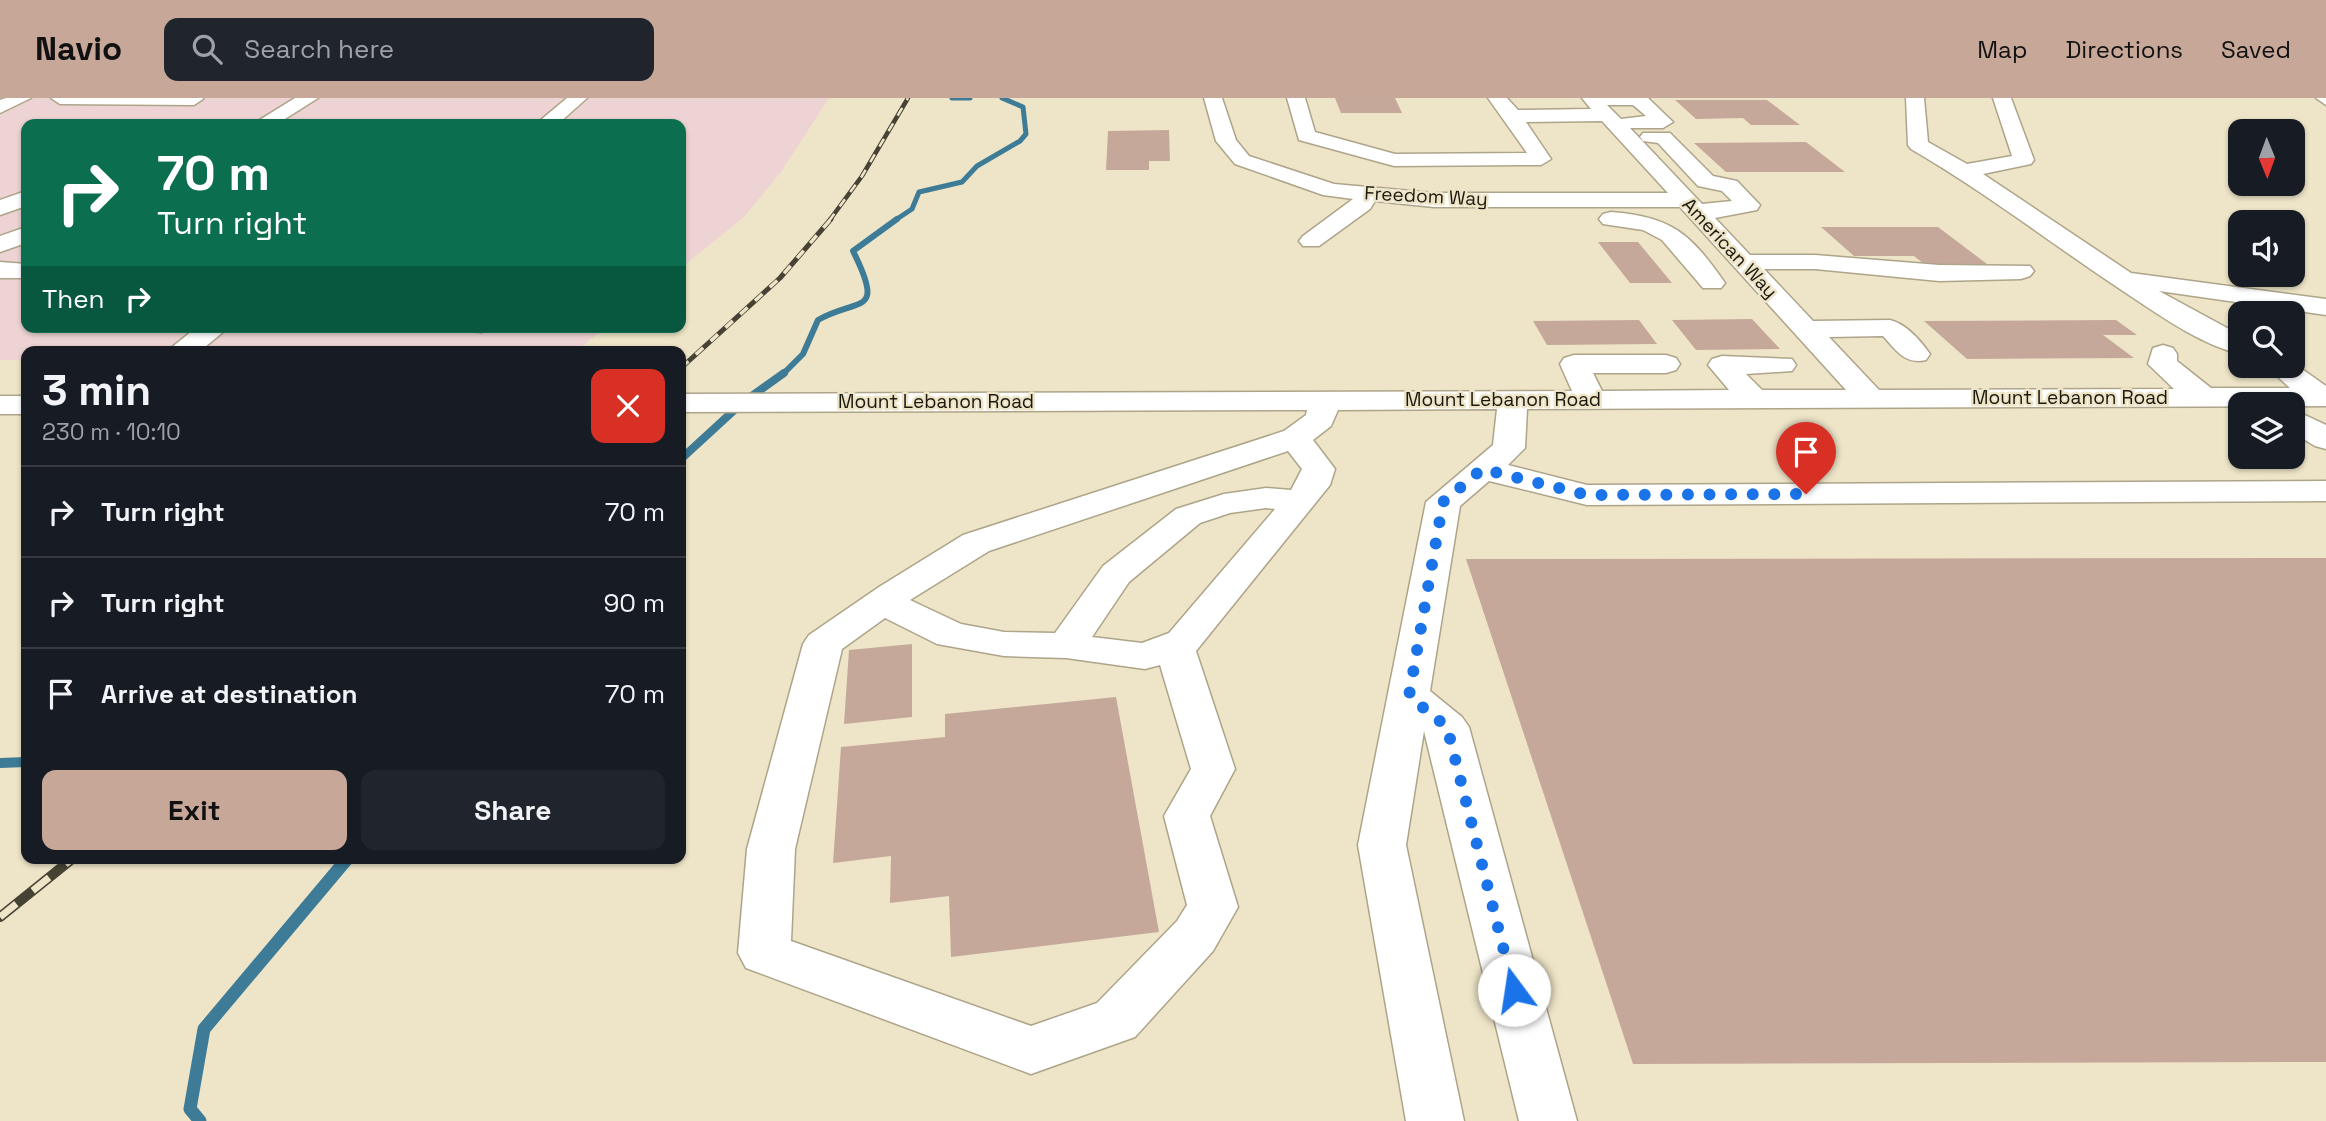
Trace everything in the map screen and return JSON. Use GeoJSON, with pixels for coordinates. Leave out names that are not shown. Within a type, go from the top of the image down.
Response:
{"type":"FeatureCollection","features":[{"type":"Feature","properties":{"kind":"street"},"geometry":{"type":"LineString","coordinates":[[0,107],[22,98]]}},
{"type":"Feature","properties":{"kind":"street"},"geometry":{"type":"LineString","coordinates":[[60,98],[195,99]]}},
{"type":"Feature","properties":{"kind":"street"},"geometry":{"type":"LineString","coordinates":[[272,119],[309,98]]}},
{"type":"Feature","properties":{"kind":"street"},"geometry":{"type":"LineString","coordinates":[[552,119],[578,98]]}},
{"type":"Feature","properties":{"kind":"street","name":"Freedom Way"},"geometry":{"type":"LineString","coordinates":[[1213,98],[1226,141],[1242,160],[1331,190],[1434,200],[1578,200],[1691,206],[1718,211],[1749,205],[1729,186],[1706,180],[1663,137],[1608,114]]}},
{"type":"Feature","properties":{"kind":"street"},"geometry":{"type":"LineString","coordinates":[[1296,98],[1307,136],[1394,160],[1541,159],[1513,116],[1497,98]]}},
{"type":"Feature","properties":{"kind":"street"},"geometry":{"type":"LineString","coordinates":[[1915,98],[1918,145],[1967,170],[2195,326],[2228,341]]}},
{"type":"Feature","properties":{"kind":"street"},"geometry":{"type":"LineString","coordinates":[[1967,170],[2024,160],[2002,98]]}},
{"type":"Feature","properties":{"kind":"street"},"geometry":{"type":"LineString","coordinates":[[173,119],[163,112],[195,99]]}},
{"type":"Feature","properties":{"kind":"street"},"geometry":{"type":"LineString","coordinates":[[1513,116],[1608,114]]}},
{"type":"Feature","properties":{"kind":"street","name":"American Way"},"geometry":{"type":"LineString","coordinates":[[1608,114],[1870,398]]}},
{"type":"Feature","properties":{"kind":"street"},"geometry":{"type":"LineString","coordinates":[[1311,241],[1362,204],[1366,195]]}},
{"type":"Feature","properties":{"kind":"street"},"geometry":{"type":"LineString","coordinates":[[0,208],[21,200]]}},
{"type":"Feature","properties":{"kind":"street"},"geometry":{"type":"LineString","coordinates":[[1578,200],[1596,218],[1650,222],[1667,229],[1712,283]]}},
{"type":"Feature","properties":{"kind":"street"},"geometry":{"type":"LineString","coordinates":[[0,245],[21,236]]}},
{"type":"Feature","properties":{"kind":"street"},"geometry":{"type":"LineString","coordinates":[[1744,262],[1815,262],[1939,273],[2021,271]]}},
{"type":"Feature","properties":{"kind":"street"},"geometry":{"type":"LineString","coordinates":[[0,270],[21,271]]}},
{"type":"Feature","properties":{"kind":"street"},"geometry":{"type":"LineString","coordinates":[[2126,279],[2326,307]]}},
{"type":"Feature","properties":{"kind":"street"},"geometry":{"type":"LineString","coordinates":[[2166,306],[2228,315]]}},
{"type":"Feature","properties":{"kind":"street"},"geometry":{"type":"LineString","coordinates":[[2305,327],[2326,330]]}},
{"type":"Feature","properties":{"kind":"street"},"geometry":{"type":"LineString","coordinates":[[1805,329],[1889,328],[1916,354]]}},
{"type":"Feature","properties":{"kind":"street"},"geometry":{"type":"LineString","coordinates":[[188,346],[207,333]]}},
{"type":"Feature","properties":{"kind":"street"},"geometry":{"type":"LineString","coordinates":[[2163,354],[2162,364],[2203,397]]}},
{"type":"Feature","properties":{"kind":"street"},"geometry":{"type":"LineString","coordinates":[[1591,399],[1574,364],[1667,364]]}},
{"type":"Feature","properties":{"kind":"street"},"geometry":{"type":"LineString","coordinates":[[1754,399],[1722,365],[1782,365]]}},
{"type":"Feature","properties":{"kind":"street"},"geometry":{"type":"LineString","coordinates":[[2297,378],[2323,397]]}},
{"type":"Feature","properties":{"kind":"street","name":"Mount Lebanon Road"},"geometry":{"type":"LineString","coordinates":[[2305,398],[2323,397]]}},
{"type":"Feature","properties":{"kind":"street"},"geometry":{"type":"LineString","coordinates":[[1174,645],[1213,769],[1187,816],[1213,907],[1195,936],[1116,1020],[1031,1050],[764,953],[771,849],[823,644],[976,543],[1295,438],[1320,419],[1325,399]]}},
{"type":"Feature","properties":{"kind":"street","name":"Mount Lebanon Road"},"geometry":{"type":"LineString","coordinates":[[686,403],[1325,399],[2228,399]]}},
{"type":"Feature","properties":{"kind":"street"},"geometry":{"type":"LineString","coordinates":[[1435,1121],[1382,845],[1443,502],[1509,448],[1513,399]]}},
{"type":"Feature","properties":{"kind":"street"},"geometry":{"type":"LineString","coordinates":[[0,405],[21,405]]}},
{"type":"Feature","properties":{"kind":"street"},"geometry":{"type":"LineString","coordinates":[[2305,426],[2326,439]]}},
{"type":"Feature","properties":{"kind":"street"},"geometry":{"type":"LineString","coordinates":[[884,602],[951,635],[1004,644],[1066,646],[1145,656],[1183,642],[1313,485],[1319,469],[1295,438]]}},
{"type":"Feature","properties":{"kind":"street"},"geometry":{"type":"LineString","coordinates":[[1482,469],[1587,495],[2326,491]]}},
{"type":"Feature","properties":{"kind":"street"},"geometry":{"type":"LineString","coordinates":[[1066,646],[1116,574],[1188,516],[1224,504],[1266,498],[1299,501]]}},
{"type":"Feature","properties":{"kind":"street"},"geometry":{"type":"LineString","coordinates":[[1409,696],[1447,727],[1548,1121]]}},
{"type":"Feature","properties":{"kind":"shaded area"},"geometry":{"type":"Polygon","coordinates":[[[0,98],[829,98],[781,172],[744,217],[686,264],[686,119],[21,119],[21,333],[599,333],[582,346],[21,346],[21,360],[0,360],[0,98]]]}},
{"type":"Feature","properties":{"kind":"building"},"geometry":{"type":"Polygon","coordinates":[[[1335,98],[1395,98],[1402,113],[1341,113],[1335,98]]]}},
{"type":"Feature","properties":{"kind":"building"},"geometry":{"type":"Polygon","coordinates":[[[1675,100],[1767,100],[1800,125],[1751,125],[1743,118],[1696,119],[1675,100]]]}},
{"type":"Feature","properties":{"kind":"building"},"geometry":{"type":"Polygon","coordinates":[[[1169,130],[1170,161],[1149,161],[1149,170],[1106,170],[1108,131],[1169,130]]]}},
{"type":"Feature","properties":{"kind":"building"},"geometry":{"type":"Polygon","coordinates":[[[1806,142],[1845,172],[1726,172],[1694,143],[1806,142]]]}},
{"type":"Feature","properties":{"kind":"building"},"geometry":{"type":"Polygon","coordinates":[[[1821,227],[1938,227],[1991,267],[1929,268],[1914,256],[1854,256],[1821,227]]]}},
{"type":"Feature","properties":{"kind":"building"},"geometry":{"type":"Polygon","coordinates":[[[1598,242],[1638,242],[1672,283],[1630,283],[1598,242]]]}},
{"type":"Feature","properties":{"kind":"building"},"geometry":{"type":"Polygon","coordinates":[[[1752,319],[1780,349],[1696,350],[1672,320],[1752,319]]]}},
{"type":"Feature","properties":{"kind":"building"},"geometry":{"type":"Polygon","coordinates":[[[1639,320],[1657,344],[1547,345],[1533,321],[1639,320]]]}},
{"type":"Feature","properties":{"kind":"building"},"geometry":{"type":"Polygon","coordinates":[[[2116,320],[2137,335],[2103,335],[2134,358],[1967,359],[1924,321],[2116,320]]]}},
{"type":"Feature","properties":{"kind":"building"},"geometry":{"type":"Polygon","coordinates":[[[2326,558],[2326,1062],[1633,1064],[1466,559],[2326,558]]]}},
{"type":"Feature","properties":{"kind":"building"},"geometry":{"type":"Polygon","coordinates":[[[912,644],[912,717],[844,724],[849,650],[912,644]]]}},
{"type":"Feature","properties":{"kind":"building"},"geometry":{"type":"Polygon","coordinates":[[[1116,697],[1159,932],[951,957],[949,896],[890,903],[891,856],[833,863],[841,747],[945,737],[945,714],[1116,697]]]}},
{"type":"Feature","properties":{"kind":"waterway"},"geometry":{"type":"LineString","coordinates":[[952,98],[970,98]]}},
{"type":"Feature","properties":{"kind":"waterway"},"geometry":{"type":"LineString","coordinates":[[897,219],[912,209],[919,192],[962,182],[977,166],[1020,141],[1026,134],[1023,107],[1002,98]]}},
{"type":"Feature","properties":{"kind":"waterway"},"geometry":{"type":"LineString","coordinates":[[784,373],[803,354],[818,320],[863,302],[867,296],[867,286],[853,251],[897,219]]}},
{"type":"Feature","properties":{"kind":"waterway"},"geometry":{"type":"LineString","coordinates":[[686,454],[742,403],[784,373]]}},
{"type":"Feature","properties":{"kind":"waterway"},"geometry":{"type":"LineString","coordinates":[[0,763],[21,762]]}},
{"type":"Feature","properties":{"kind":"waterway"},"geometry":{"type":"LineString","coordinates":[[200,1121],[190,1109],[204,1029],[343,864]]}},
{"type":"Feature","properties":{"kind":"railway"},"geometry":{"type":"LineString","coordinates":[[829,221],[862,176],[908,98]]}},
{"type":"Feature","properties":{"kind":"railway"},"geometry":{"type":"LineString","coordinates":[[686,363],[780,278],[831,219]]}},
{"type":"Feature","properties":{"kind":"railway"},"geometry":{"type":"LineString","coordinates":[[0,917],[66,864]]}},
{"type":"Feature","properties":{"kind":"route"},"geometry":{"type":"LineString","coordinates":[[1514,990],[1447,727],[1409,696],[1443,502],[1482,469],[1587,495],[1806,494]]}}]}
